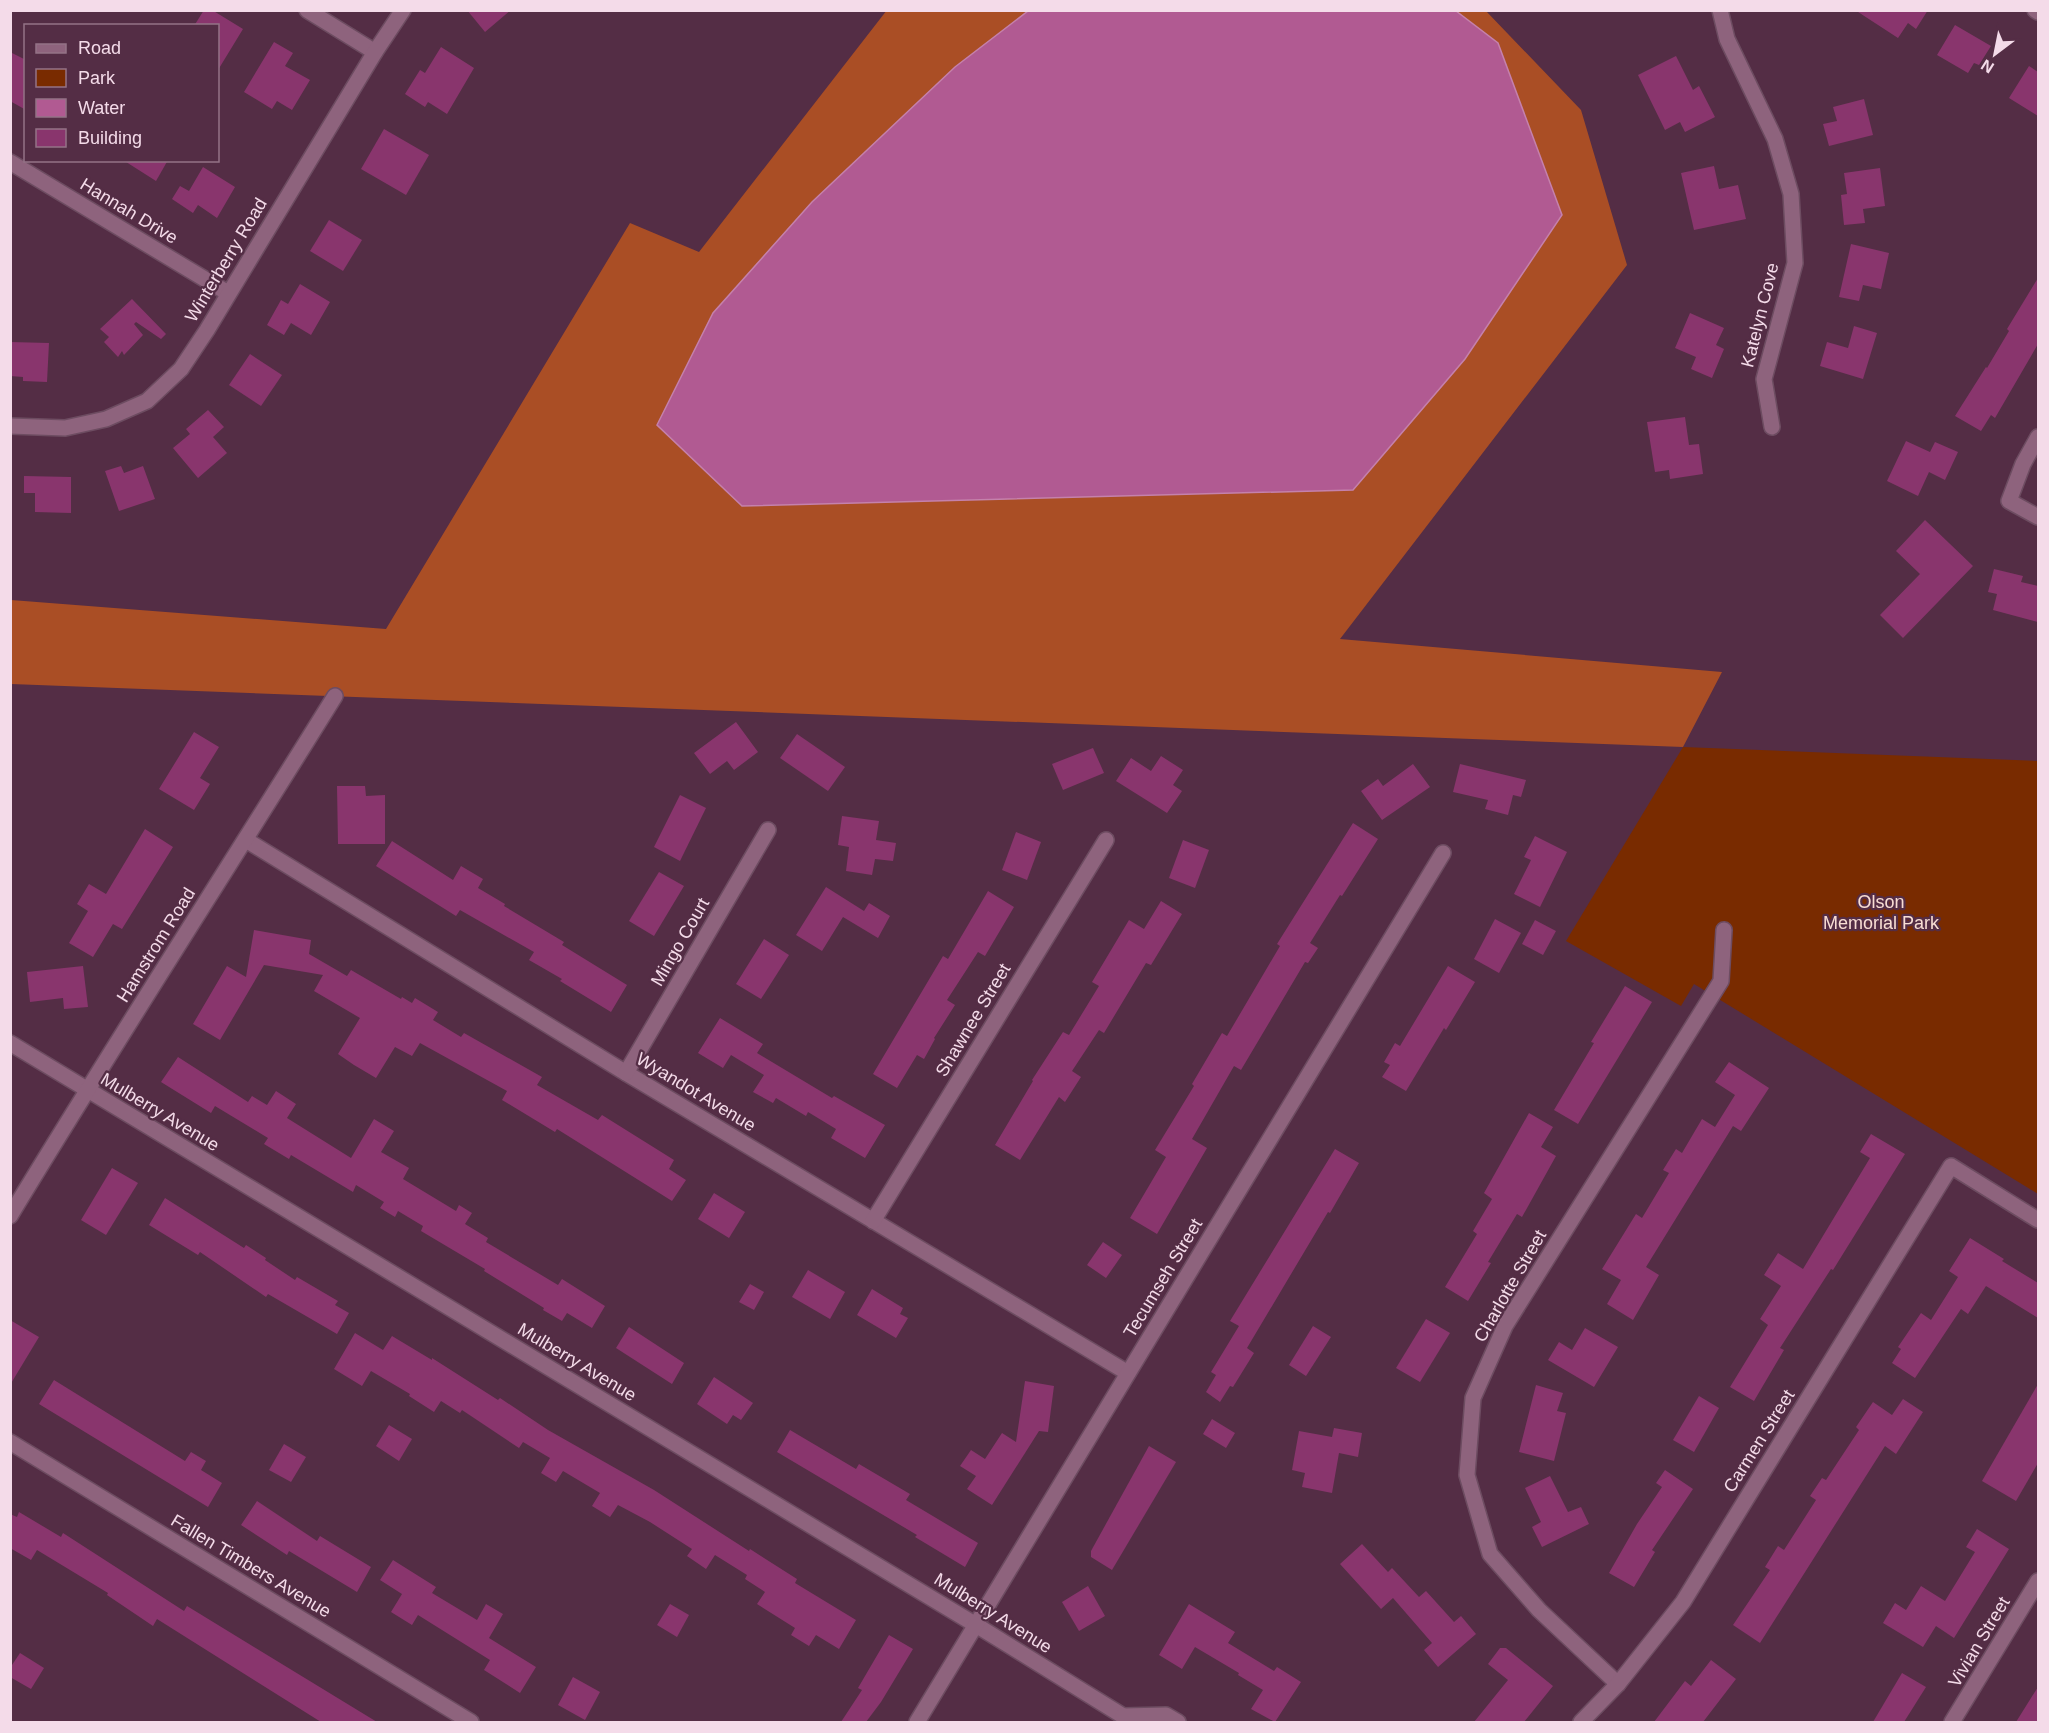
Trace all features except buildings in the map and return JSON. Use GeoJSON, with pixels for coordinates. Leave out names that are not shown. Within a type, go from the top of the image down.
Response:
{"type":"FeatureCollection","features":[{"type":"Feature","properties":{"kind":"street"},"geometry":{"type":"LineString","coordinates":[[307,10],[375,52]]}},
{"type":"Feature","properties":{"kind":"street","name":"Winterberry Road"},"geometry":{"type":"LineString","coordinates":[[10,426],[65,428],[106,419],[147,401],[181,369],[403,10]]}},
{"type":"Feature","properties":{"kind":"street","name":"Katelyn Cove"},"geometry":{"type":"LineString","coordinates":[[1720,10],[1727,39],[1776,139],[1791,194],[1795,263],[1764,379],[1772,427]]}},
{"type":"Feature","properties":{"kind":"street","name":"Hannah Drive"},"geometry":{"type":"LineString","coordinates":[[10,162],[228,293]]}},
{"type":"Feature","properties":{"kind":"street"},"geometry":{"type":"LineString","coordinates":[[2038,437],[2023,464],[2009,501],[2038,517]]}},
{"type":"Feature","properties":{"kind":"street","name":"Hamstrom Road"},"geometry":{"type":"LineString","coordinates":[[10,1216],[334,696]]}},
{"type":"Feature","properties":{"kind":"street","name":"Mingo Court"},"geometry":{"type":"LineString","coordinates":[[626,1073],[768,830]]}},
{"type":"Feature","properties":{"kind":"street","name":"Wyandot Avenue"},"geometry":{"type":"LineString","coordinates":[[246,840],[626,1073],[1128,1373]]}},
{"type":"Feature","properties":{"kind":"street","name":"Shawnee Street"},"geometry":{"type":"LineString","coordinates":[[873,1221],[1106,840]]}},
{"type":"Feature","properties":{"kind":"street","name":"Tecumseh Street"},"geometry":{"type":"LineString","coordinates":[[917,1722],[1443,853]]}},
{"type":"Feature","properties":{"kind":"street","name":"Charlotte Street"},"geometry":{"type":"LineString","coordinates":[[1618,1684],[1539,1610],[1490,1554],[1467,1474],[1473,1398],[1505,1326],[1721,981],[1724,930]]}},
{"type":"Feature","properties":{"kind":"street","name":"Mulberry Avenue"},"geometry":{"type":"LineString","coordinates":[[10,1043],[976,1625],[1124,1719],[1166,1715],[1178,1722]]}},
{"type":"Feature","properties":{"kind":"street","name":"Carmen Street"},"geometry":{"type":"LineString","coordinates":[[1581,1722],[1618,1684],[1683,1602],[1951,1166],[2038,1220]]}},
{"type":"Feature","properties":{"kind":"street","name":"Fallen Timbers Avenue"},"geometry":{"type":"LineString","coordinates":[[10,1442],[471,1722]]}},
{"type":"Feature","properties":{"kind":"street","name":"Vivian Street"},"geometry":{"type":"LineString","coordinates":[[1952,1722],[2038,1581]]}},
{"type":"Feature","properties":{"kind":"green space","name":"Olson Memorial Park"},"geometry":{"type":"Polygon","coordinates":[[[1683,747],[2038,761],[2038,1194],[1694,984],[1681,1006],[1566,941],[1683,747]]]}},
{"type":"Feature","properties":{"kind":"shaded area"},"geometry":{"type":"Polygon","coordinates":[[[887,10],[1486,11],[1581,110],[1627,265],[1340,639],[1722,672],[1683,747],[11,684],[11,600],[386,629],[630,223],[699,252],[887,10]]]}},
{"type":"Feature","properties":{"kind":"water"},"geometry":{"type":"Polygon","coordinates":[[[1028,11],[1456,11],[1498,43],[1562,215],[1465,359],[1353,490],[742,506],[657,425],[713,313],[812,202],[955,67],[1028,11]]]}}]}
